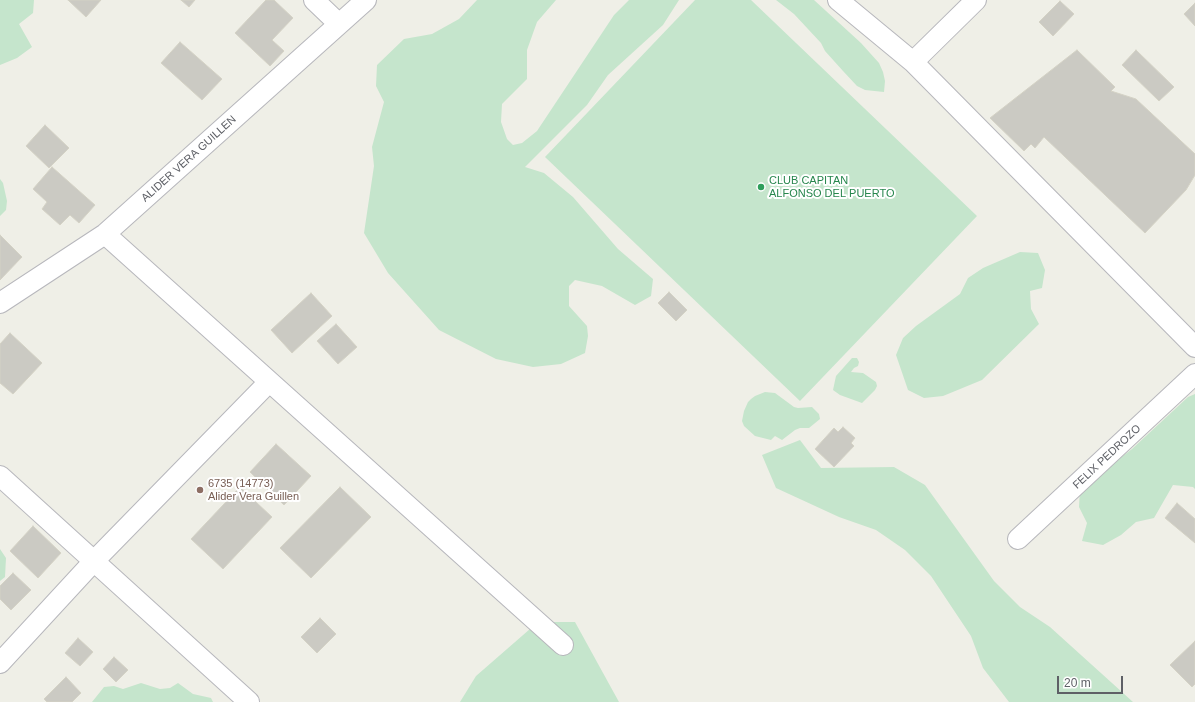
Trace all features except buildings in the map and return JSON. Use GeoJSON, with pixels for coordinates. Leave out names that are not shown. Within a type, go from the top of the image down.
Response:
{"type":"FeatureCollection","features":[{"type":"Feature","properties":{"kind":"street"},"geometry":{"type":"LineString","coordinates":[[314,0],[339,24]]}},
{"type":"Feature","properties":{"kind":"street","name":"ALIDER VERA GUILLEN"},"geometry":{"type":"LineString","coordinates":[[0,303],[106,234],[366,0]]}},
{"type":"Feature","properties":{"kind":"street"},"geometry":{"type":"LineString","coordinates":[[838,0],[913,62],[1195,347]]}},
{"type":"Feature","properties":{"kind":"street"},"geometry":{"type":"LineString","coordinates":[[913,62],[976,0]]}},
{"type":"Feature","properties":{"kind":"street"},"geometry":{"type":"LineString","coordinates":[[106,234],[563,645]]}},
{"type":"Feature","properties":{"kind":"street","name":"FELIX PEDROZO"},"geometry":{"type":"LineString","coordinates":[[1018,539],[1195,374]]}},
{"type":"Feature","properties":{"kind":"street"},"geometry":{"type":"LineString","coordinates":[[0,663],[94,561],[269,382]]}},
{"type":"Feature","properties":{"kind":"street"},"geometry":{"type":"LineString","coordinates":[[0,476],[249,702]]}},
{"type":"Feature","properties":{"kind":"green space"},"geometry":{"type":"Polygon","coordinates":[[[0,0],[34,0],[33,13],[19,24],[32,47],[17,58],[0,65],[0,0]]]}},
{"type":"Feature","properties":{"kind":"green space"},"geometry":{"type":"Polygon","coordinates":[[[477,0],[556,0],[537,22],[527,50],[527,79],[502,104],[501,122],[507,139],[513,145],[522,143],[537,131],[614,15],[629,0],[679,0],[663,25],[608,75],[587,105],[525,167],[544,173],[573,197],[618,249],[653,279],[651,296],[635,305],[602,286],[575,280],[569,286],[569,306],[587,326],[588,336],[585,353],[561,364],[533,367],[496,359],[439,330],[388,273],[364,233],[374,166],[372,147],[384,102],[376,86],[377,65],[404,39],[432,34],[459,19],[477,0]]]}},
{"type":"Feature","properties":{"kind":"green space","name":"CLUB CAPITAN ALFONSO DEL PUERTO"},"geometry":{"type":"Polygon","coordinates":[[[695,0],[751,0],[977,216],[800,401],[545,157],[695,0]]]}},
{"type":"Feature","properties":{"kind":"green space"},"geometry":{"type":"Polygon","coordinates":[[[776,0],[814,0],[861,43],[879,63],[885,81],[884,92],[865,90],[857,86],[825,51],[821,43],[794,14],[776,0]]]}},
{"type":"Feature","properties":{"kind":"green space"},"geometry":{"type":"Polygon","coordinates":[[[0,179],[3,183],[7,201],[6,210],[0,216],[0,179]]]}},
{"type":"Feature","properties":{"kind":"green space"},"geometry":{"type":"Polygon","coordinates":[[[1020,252],[1038,253],[1045,270],[1042,288],[1030,291],[1031,309],[1039,324],[982,380],[943,396],[924,398],[908,390],[896,355],[903,338],[916,326],[960,294],[968,278],[983,268],[1020,252]]]}},
{"type":"Feature","properties":{"kind":"green space"},"geometry":{"type":"Polygon","coordinates":[[[852,358],[857,358],[859,362],[858,366],[851,372],[863,373],[876,382],[877,386],[862,403],[840,395],[833,390],[836,376],[852,358]]]}},
{"type":"Feature","properties":{"kind":"green space"},"geometry":{"type":"Polygon","coordinates":[[[765,392],[775,393],[794,407],[812,407],[819,414],[820,419],[809,428],[800,428],[795,430],[782,440],[775,436],[771,440],[755,436],[744,426],[742,421],[744,411],[751,399],[765,392]]]}},
{"type":"Feature","properties":{"kind":"green space"},"geometry":{"type":"Polygon","coordinates":[[[1195,394],[1195,489],[1193,487],[1173,485],[1154,518],[1136,522],[1121,535],[1103,545],[1082,541],[1087,523],[1079,507],[1080,489],[1132,449],[1188,397],[1195,394]]]}},
{"type":"Feature","properties":{"kind":"green space"},"geometry":{"type":"Polygon","coordinates":[[[800,440],[821,468],[894,467],[925,485],[994,581],[1020,607],[1050,627],[1133,702],[1009,702],[983,668],[971,636],[931,576],[905,550],[876,530],[839,517],[776,488],[762,455],[800,440]]]}},
{"type":"Feature","properties":{"kind":"green space"},"geometry":{"type":"Polygon","coordinates":[[[0,549],[6,558],[5,577],[0,581],[0,549]]]}},
{"type":"Feature","properties":{"kind":"green space"},"geometry":{"type":"Polygon","coordinates":[[[538,622],[575,622],[619,702],[460,702],[476,676],[538,622]]]}},
{"type":"Feature","properties":{"kind":"green space"},"geometry":{"type":"Polygon","coordinates":[[[141,683],[160,689],[170,688],[178,683],[193,694],[211,698],[213,702],[92,702],[104,687],[114,686],[123,689],[141,683]]]}},
{"type":"Feature","properties":{"kind":"place","name":"CLUB CAPITAN ALFONSO DEL PUERTO"},"geometry":{"type":"Point","coordinates":[761,187]}},
{"type":"Feature","properties":{"kind":"place","name":"6735 (14773) Alider Vera Guillen"},"geometry":{"type":"Point","coordinates":[200,490]}}]}
